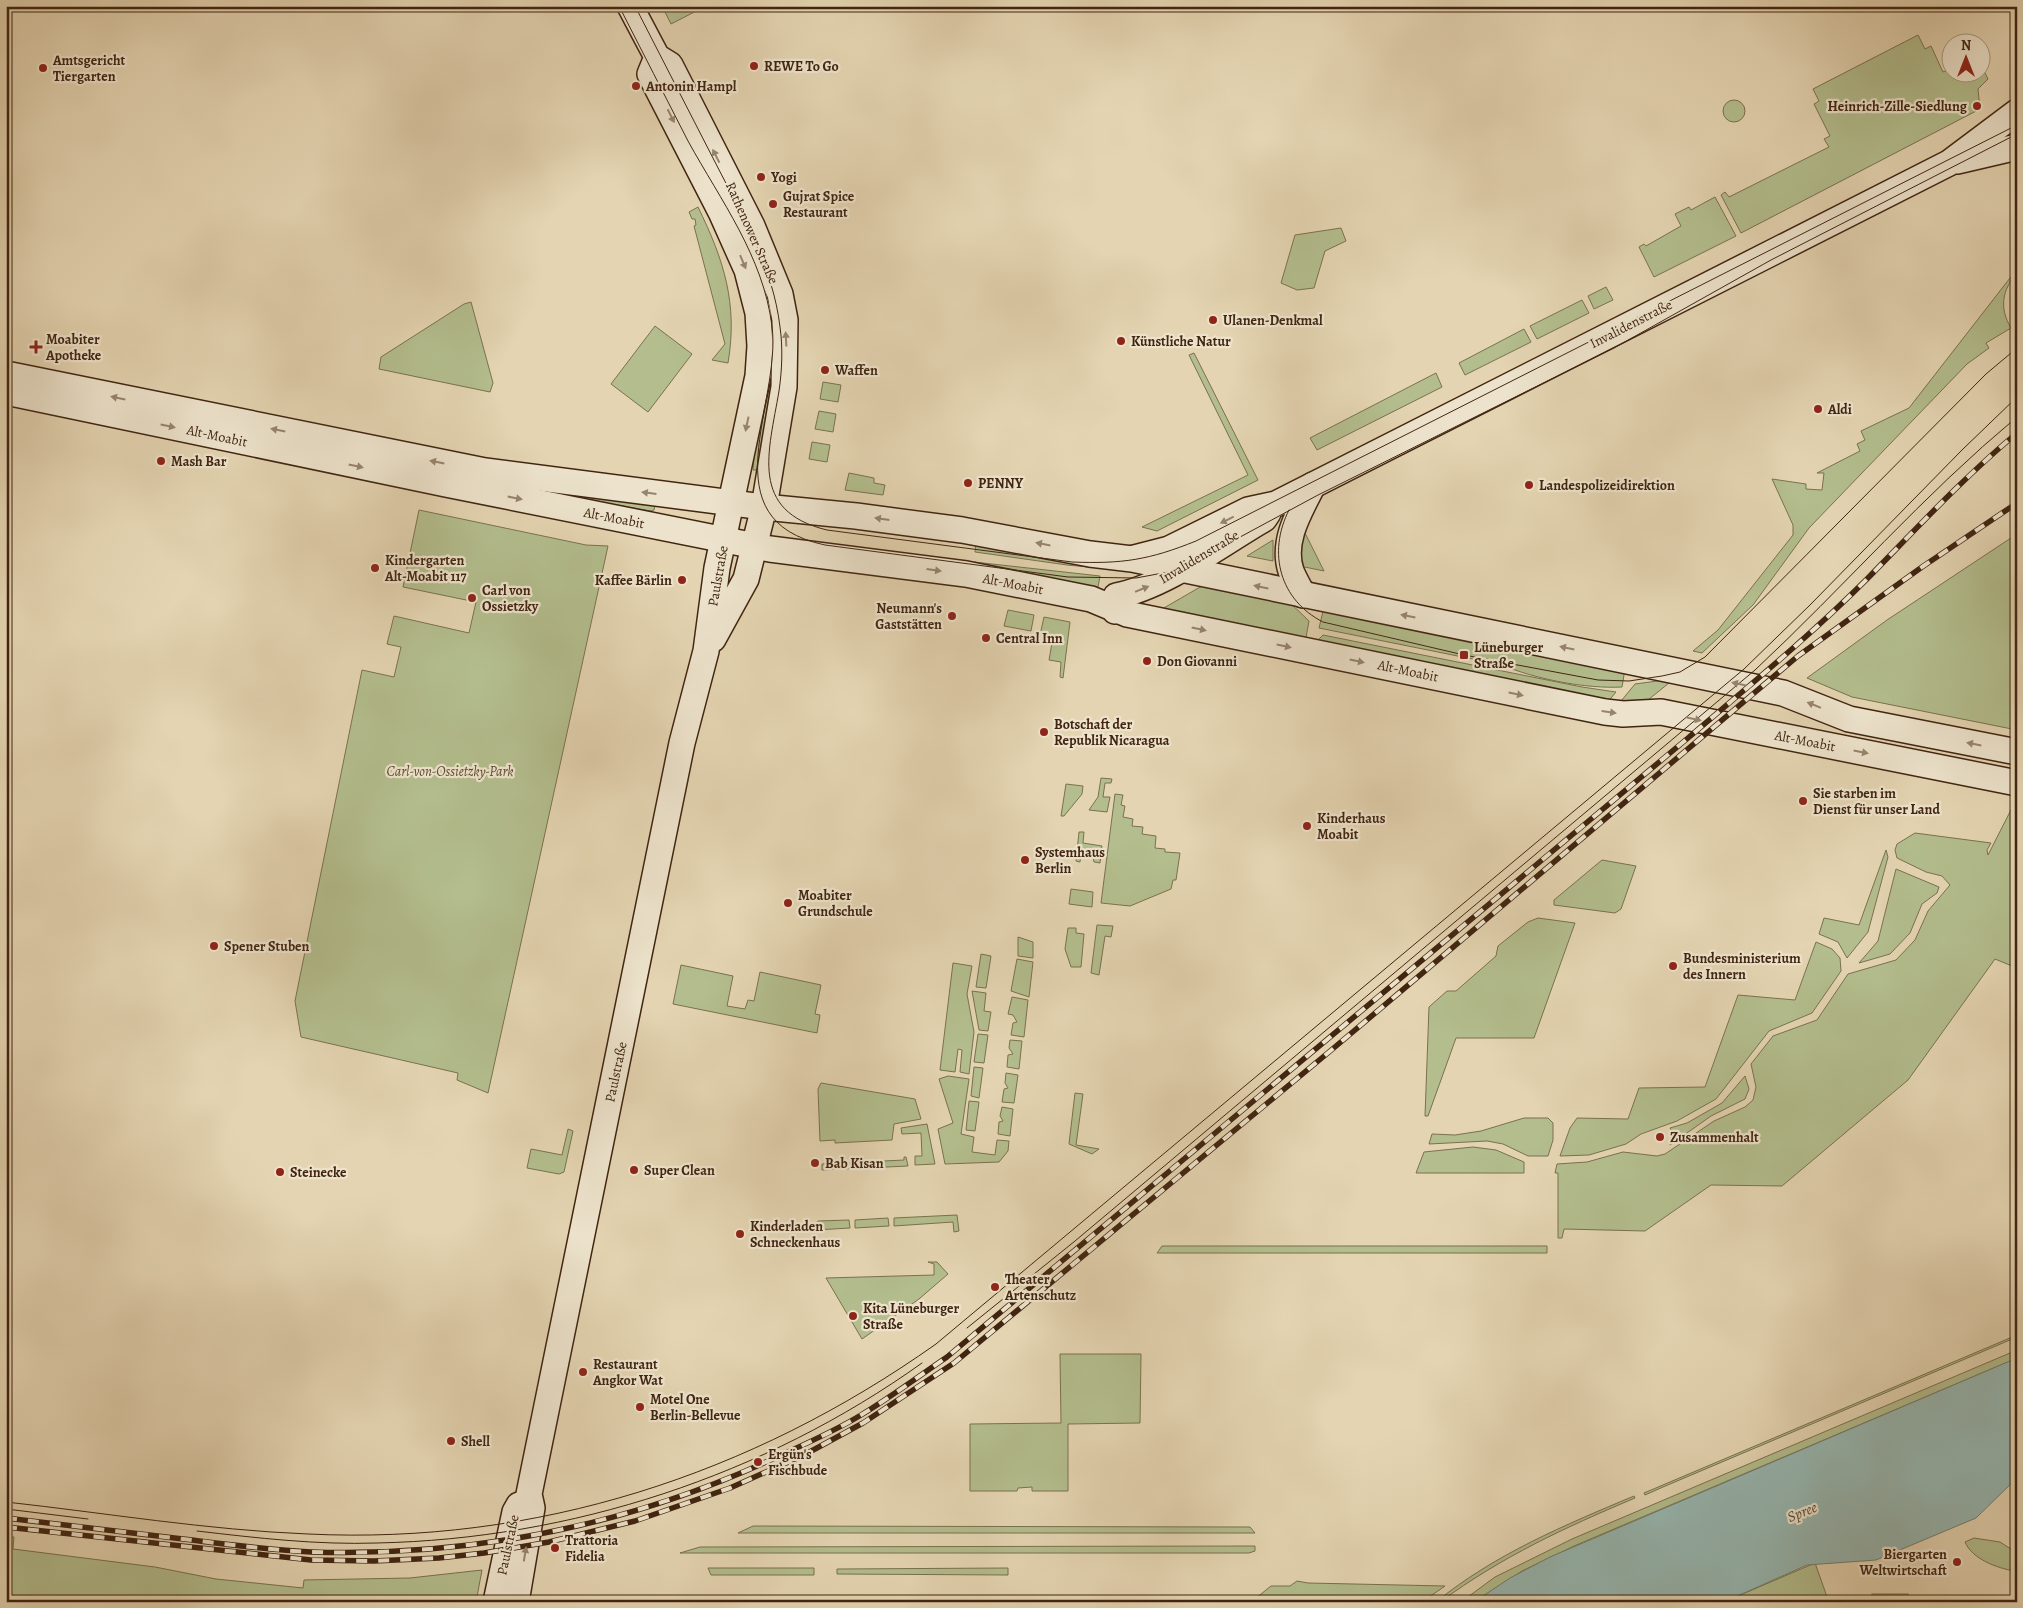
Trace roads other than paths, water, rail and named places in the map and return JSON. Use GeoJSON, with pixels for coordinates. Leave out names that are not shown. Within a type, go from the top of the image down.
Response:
{"type":"FeatureCollection","features":[{"type":"Feature","properties":{"kind":"main road","name":"Rathenower Straße"},"geometry":{"type":"LineString","coordinates":[[630,6],[657,57],[670,65],[752,226],[780,294],[785,320],[784,387],[764,508],[755,546]]}},
{"type":"Feature","properties":{"kind":"main road","name":"Rathenower Straße"},"geometry":{"type":"LineString","coordinates":[[657,57],[650,74],[737,247],[757,302],[760,346],[758,376],[732,502]]}},
{"type":"Feature","properties":{"kind":"main road","name":"Invalidenstraße"},"geometry":{"type":"LineString","coordinates":[[1132,559],[1169,549],[1248,510],[1273,505],[1313,485],[1949,163],[2017,112]]}},
{"type":"Feature","properties":{"kind":"main road","name":"Invalidenstraße"},"geometry":{"type":"LineString","coordinates":[[1949,163],[2017,147]]}},
{"type":"Feature","properties":{"kind":"main road","name":"Alt-Moabit"},"geometry":{"type":"LineString","coordinates":[[6,374],[460,467],[516,476],[732,502],[764,508],[807,510],[952,529],[1090,554],[1132,559],[1303,596],[1783,693],[1849,719],[2009,751]]}},
{"type":"Feature","properties":{"kind":"main road","name":"Alt-Moabit"},"geometry":{"type":"LineString","coordinates":[[6,392],[446,484],[755,546],[966,574],[1116,604],[1605,712],[1623,714],[1661,712],[2017,783]]}},
{"type":"Feature","properties":{"kind":"main road"},"geometry":{"type":"LineString","coordinates":[[1303,596],[1291,571],[1289,545],[1296,521],[1313,485]]}},
{"type":"Feature","properties":{"kind":"main road","name":"Paulstraße"},"geometry":{"type":"LineString","coordinates":[[516,1602],[532,1508],[529,1494],[682,743],[706,651],[717,568],[732,502]]}},
{"type":"Feature","properties":{"kind":"main road","name":"Invalidenstraße"},"geometry":{"type":"LineString","coordinates":[[1116,604],[1179,570],[1264,519],[1273,505]]}},
{"type":"Feature","properties":{"kind":"main road","name":"Paulstraße"},"geometry":{"type":"LineString","coordinates":[[706,651],[742,587],[755,546]]}},
{"type":"Feature","properties":{"kind":"main road","name":"Paulstraße"},"geometry":{"type":"LineString","coordinates":[[496,1602],[516,1508],[529,1494]]}},
{"type":"Feature","properties":{"kind":"water","name":"Spree"},"geometry":{"type":"Polygon","coordinates":[[[2017,1358],[2017,1478],[1976,1518],[1876,1560],[1807,1565],[1724,1602],[1474,1602],[1510,1578],[1550,1557],[2017,1358]]]}},
{"type":"Feature","properties":{"kind":"tram line"},"geometry":{"type":"LineString","coordinates":[[619,6],[688,141],[727,207],[760,276],[772,326],[772,357],[758,455],[759,485],[768,511],[789,532],[825,545],[1068,577],[1136,578],[1179,570],[1318,495],[1614,348],[1771,260],[2017,134]]}},
{"type":"Feature","properties":{"kind":"tram line"},"geometry":{"type":"LineString","coordinates":[[635,6],[746,222],[771,283],[780,327],[782,359],[779,391],[771,435],[770,476],[774,493],[785,509],[802,521],[827,530],[1072,562],[1106,562],[1149,557],[1196,541],[2017,125]]}},
{"type":"Feature","properties":{"kind":"tram line"},"geometry":{"type":"LineString","coordinates":[[1289,510],[1282,526],[1279,543],[1279,559],[1282,574],[1296,601],[1308,613],[1323,622],[1464,655],[1598,680],[1629,681],[1680,672],[1705,657],[1986,374],[2017,348]]}},
{"type":"Feature","properties":{"kind":"tram line"},"geometry":{"type":"LineString","coordinates":[[6,1502],[194,1525],[270,1532],[393,1534],[476,1527],[558,1513],[638,1492],[716,1465],[792,1430],[865,1390],[936,1344],[1744,669],[2017,397]]}},
{"type":"Feature","properties":{"kind":"tram line"},"geometry":{"type":"LineString","coordinates":[[967,1328],[1075,1241],[1755,670],[1916,509],[2017,417]]}},
{"type":"Feature","properties":{"kind":"tram line"},"geometry":{"type":"LineString","coordinates":[[197,1531],[310,1542],[377,1543],[450,1539],[522,1529],[593,1514],[663,1494],[731,1469],[797,1438],[861,1403],[922,1363]]}},
{"type":"Feature","properties":{"kind":"tram line"},"geometry":{"type":"LineString","coordinates":[[6,1509],[88,1519]]}},
{"type":"Feature","properties":{"kind":"railway"},"geometry":{"type":"LineString","coordinates":[[6,1518],[295,1551],[372,1552],[431,1549],[491,1542],[550,1532],[608,1518],[665,1501],[721,1481],[777,1457],[841,1426],[883,1401],[947,1357],[1688,738],[1824,620],[1959,486],[2017,433]]}},
{"type":"Feature","properties":{"kind":"railway"},"geometry":{"type":"LineString","coordinates":[[6,1527],[311,1560],[374,1561],[439,1558],[484,1553],[549,1542],[635,1521],[730,1488],[804,1455],[863,1423],[954,1363],[1329,1052],[1798,656],[1922,567],[2017,503]]}},
{"type":"Feature","properties":{"kind":"place","name":"REWE To Go"},"geometry":{"type":"Point","coordinates":[754,66]}},
{"type":"Feature","properties":{"kind":"place","name":"Amtsgericht Tiergarten"},"geometry":{"type":"Point","coordinates":[43,68]}},
{"type":"Feature","properties":{"kind":"place","name":"Antonin Hampl"},"geometry":{"type":"Point","coordinates":[636,86]}},
{"type":"Feature","properties":{"kind":"place","name":"Heinrich-Zille-Siedlung"},"geometry":{"type":"Point","coordinates":[1977,106]}},
{"type":"Feature","properties":{"kind":"place","name":"Yogi"},"geometry":{"type":"Point","coordinates":[761,177]}},
{"type":"Feature","properties":{"kind":"place","name":"Gujrat Spice Restaurant"},"geometry":{"type":"Point","coordinates":[773,204]}},
{"type":"Feature","properties":{"kind":"place","name":"Ulanen-Denkmal"},"geometry":{"type":"Point","coordinates":[1213,320]}},
{"type":"Feature","properties":{"kind":"place","name":"Künstliche Natur"},"geometry":{"type":"Point","coordinates":[1121,341]}},
{"type":"Feature","properties":{"kind":"place","name":"Moabiter Apotheke"},"geometry":{"type":"Point","coordinates":[36,347]}},
{"type":"Feature","properties":{"kind":"place","name":"Waffen"},"geometry":{"type":"Point","coordinates":[825,370]}},
{"type":"Feature","properties":{"kind":"place","name":"Aldi"},"geometry":{"type":"Point","coordinates":[1818,409]}},
{"type":"Feature","properties":{"kind":"place","name":"Mash Bar"},"geometry":{"type":"Point","coordinates":[161,461]}},
{"type":"Feature","properties":{"kind":"place","name":"PENNY"},"geometry":{"type":"Point","coordinates":[968,483]}},
{"type":"Feature","properties":{"kind":"place","name":"Landespolizeidirektion"},"geometry":{"type":"Point","coordinates":[1529,485]}},
{"type":"Feature","properties":{"kind":"place","name":"Kindergarten Alt-Moabit 117"},"geometry":{"type":"Point","coordinates":[375,568]}},
{"type":"Feature","properties":{"kind":"place","name":"Kaffee Bärlin"},"geometry":{"type":"Point","coordinates":[682,580]}},
{"type":"Feature","properties":{"kind":"place","name":"Carl von Ossietzky"},"geometry":{"type":"Point","coordinates":[472,598]}},
{"type":"Feature","properties":{"kind":"place","name":"Neumann's Gaststätten"},"geometry":{"type":"Point","coordinates":[952,616]}},
{"type":"Feature","properties":{"kind":"place","name":"Central Inn"},"geometry":{"type":"Point","coordinates":[986,638]}},
{"type":"Feature","properties":{"kind":"place","name":"Lüneburger Straße"},"geometry":{"type":"Point","coordinates":[1464,655]}},
{"type":"Feature","properties":{"kind":"place","name":"Don Giovanni"},"geometry":{"type":"Point","coordinates":[1147,661]}},
{"type":"Feature","properties":{"kind":"place","name":"Botschaft der Republik Nicaragua"},"geometry":{"type":"Point","coordinates":[1044,732]}},
{"type":"Feature","properties":{"kind":"place","name":"Sie starben im Dienst für unser Land"},"geometry":{"type":"Point","coordinates":[1803,801]}},
{"type":"Feature","properties":{"kind":"place","name":"Kinderhaus Moabit"},"geometry":{"type":"Point","coordinates":[1307,826]}},
{"type":"Feature","properties":{"kind":"place","name":"Systemhaus Berlin"},"geometry":{"type":"Point","coordinates":[1025,860]}},
{"type":"Feature","properties":{"kind":"place","name":"Moabiter Grundschule"},"geometry":{"type":"Point","coordinates":[788,903]}},
{"type":"Feature","properties":{"kind":"place","name":"Spener Stuben"},"geometry":{"type":"Point","coordinates":[214,946]}},
{"type":"Feature","properties":{"kind":"place","name":"Bundesministerium des Innern"},"geometry":{"type":"Point","coordinates":[1673,966]}},
{"type":"Feature","properties":{"kind":"place","name":"Zusammenhalt"},"geometry":{"type":"Point","coordinates":[1660,1137]}},
{"type":"Feature","properties":{"kind":"place","name":"Bab Kisan"},"geometry":{"type":"Point","coordinates":[815,1163]}},
{"type":"Feature","properties":{"kind":"place","name":"Super Clean"},"geometry":{"type":"Point","coordinates":[634,1170]}},
{"type":"Feature","properties":{"kind":"place","name":"Steinecke"},"geometry":{"type":"Point","coordinates":[280,1172]}},
{"type":"Feature","properties":{"kind":"place","name":"Kinderladen Schneckenhaus"},"geometry":{"type":"Point","coordinates":[740,1234]}},
{"type":"Feature","properties":{"kind":"place","name":"Theater Artenschutz"},"geometry":{"type":"Point","coordinates":[995,1287]}},
{"type":"Feature","properties":{"kind":"place","name":"Kita Lüneburger Straße"},"geometry":{"type":"Point","coordinates":[853,1316]}},
{"type":"Feature","properties":{"kind":"place","name":"Restaurant Angkor Wat"},"geometry":{"type":"Point","coordinates":[583,1372]}},
{"type":"Feature","properties":{"kind":"place","name":"Motel One Berlin-Bellevue"},"geometry":{"type":"Point","coordinates":[640,1407]}},
{"type":"Feature","properties":{"kind":"place","name":"Shell"},"geometry":{"type":"Point","coordinates":[451,1441]}},
{"type":"Feature","properties":{"kind":"place","name":"Ergün's Fischbude"},"geometry":{"type":"Point","coordinates":[758,1462]}},
{"type":"Feature","properties":{"kind":"place","name":"Trattoria Fidelia"},"geometry":{"type":"Point","coordinates":[555,1548]}},
{"type":"Feature","properties":{"kind":"place","name":"Biergarten Weltwirtschaft"},"geometry":{"type":"Point","coordinates":[1957,1562]}},
{"type":"Feature","properties":{"kind":"park label","name":"Carl-von-Ossietzky-Park"},"geometry":{"type":"Point","coordinates":[450,771]}}]}
